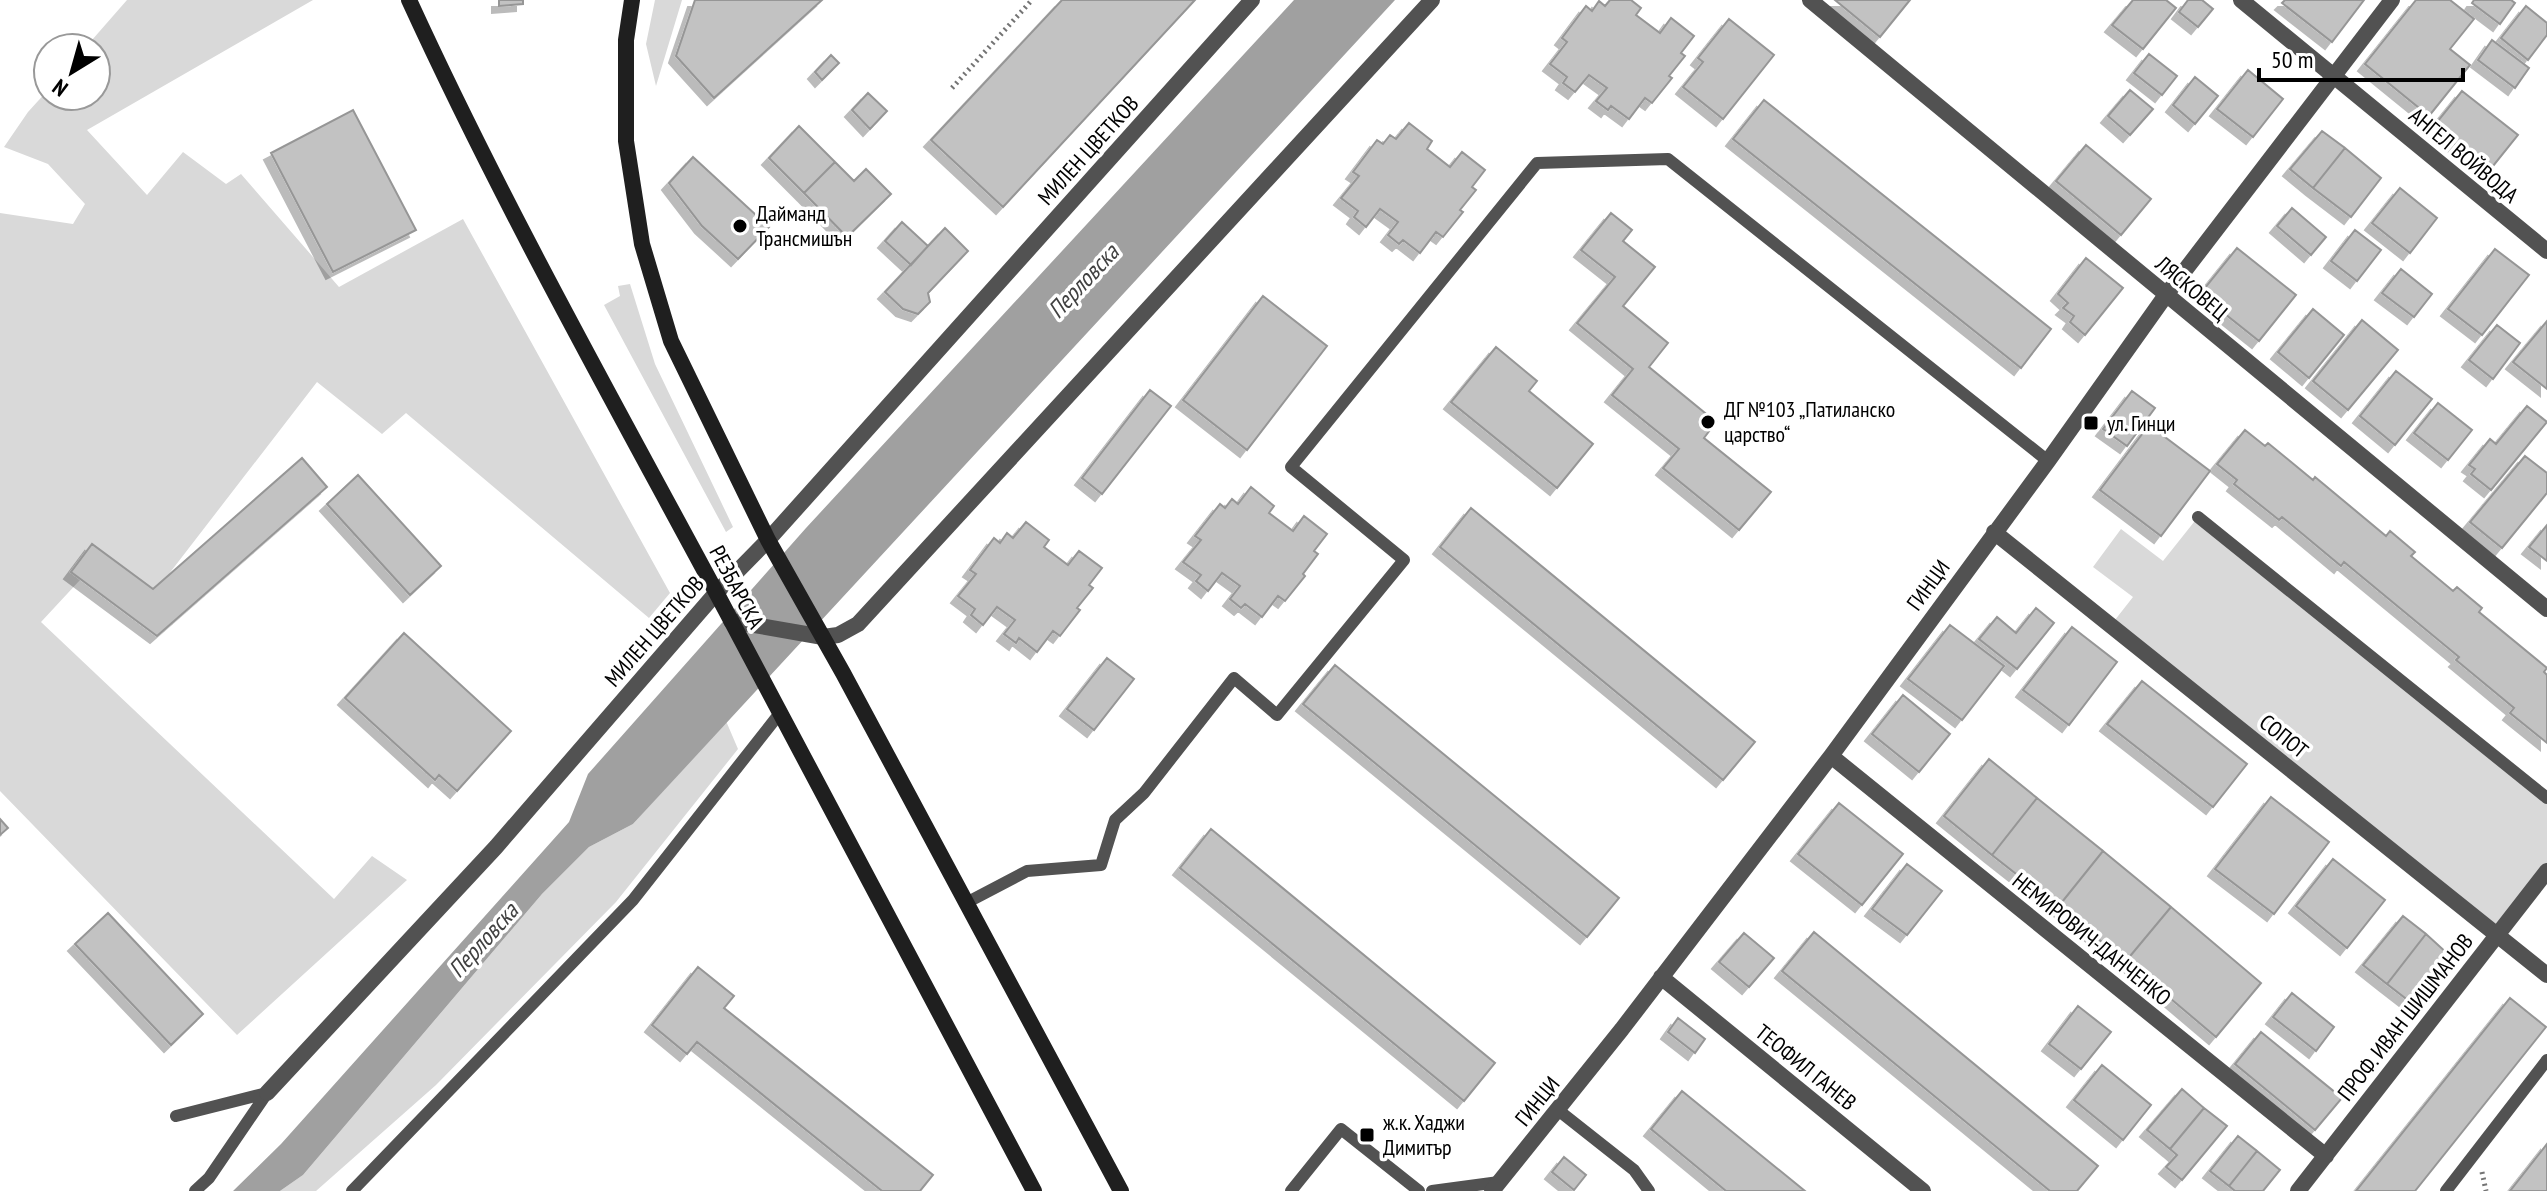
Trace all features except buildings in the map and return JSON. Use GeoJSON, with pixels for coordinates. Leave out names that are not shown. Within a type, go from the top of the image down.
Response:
{"type":"FeatureCollection","features":[{"type":"Feature","properties":{"kind":"street","name":"РЕЗБАРСКА"},"geometry":{"type":"LineString","coordinates":[[409,0],[447,83],[589,361],[1034,1191]]}},
{"type":"Feature","properties":{"kind":"street"},"geometry":{"type":"LineString","coordinates":[[632,0],[626,40],[626,141],[642,244],[671,341],[768,540],[1121,1191]]}},
{"type":"Feature","properties":{"kind":"street","name":"МИЛЕН ЦВЕТКОВ"},"geometry":{"type":"LineString","coordinates":[[267,1093],[496,847],[716,593],[768,540],[1252,0]]}},
{"type":"Feature","properties":{"kind":"street"},"geometry":{"type":"LineString","coordinates":[[731,621],[823,637],[838,635],[858,624],[1432,0]]}},
{"type":"Feature","properties":{"kind":"street","name":"ЛЯСКОВЕЦ"},"geometry":{"type":"LineString","coordinates":[[1810,0],[2547,609]]}},
{"type":"Feature","properties":{"kind":"street","name":"АНГЕЛ ВОЙВОДА"},"geometry":{"type":"LineString","coordinates":[[2241,0],[2547,251]]}},
{"type":"Feature","properties":{"kind":"street","name":"ГИНЦИ"},"geometry":{"type":"LineString","coordinates":[[1496,1186],[1831,756],[2166,295],[2392,0]]}},
{"type":"Feature","properties":{"kind":"street","name":"СОПОТ"},"geometry":{"type":"LineString","coordinates":[[1994,532],[2547,975]]}},
{"type":"Feature","properties":{"kind":"street","name":"НЕМИРОВИЧ-ДАНЧЕНКО"},"geometry":{"type":"LineString","coordinates":[[1831,756],[2326,1156]]}},
{"type":"Feature","properties":{"kind":"street","name":"ПРОФ. ИВАН ШИШМАНОВ"},"geometry":{"type":"LineString","coordinates":[[2298,1191],[2547,871]]}},
{"type":"Feature","properties":{"kind":"street","name":"ТЕОФИЛ ГАНЕВ"},"geometry":{"type":"LineString","coordinates":[[1661,977],[1923,1191]]}},
{"type":"Feature","properties":{"kind":"lane"},"geometry":{"type":"LineString","coordinates":[[966,903],[1027,871],[1101,865],[1115,820],[1144,793],[1234,678],[1277,715],[1404,560],[1291,467],[1537,163],[1668,159],[2048,461]]}},
{"type":"Feature","properties":{"kind":"lane"},"geometry":{"type":"LineString","coordinates":[[2198,517],[2547,798]]}},
{"type":"Feature","properties":{"kind":"lane"},"geometry":{"type":"LineString","coordinates":[[352,1191],[633,900],[780,713]]}},
{"type":"Feature","properties":{"kind":"lane"},"geometry":{"type":"LineString","coordinates":[[2446,1191],[2547,1060]]}},
{"type":"Feature","properties":{"kind":"lane"},"geometry":{"type":"LineString","coordinates":[[176,1116],[267,1093]]}},
{"type":"Feature","properties":{"kind":"lane","name":"МИЛЕН ЦВЕТКОВ"},"geometry":{"type":"LineString","coordinates":[[195,1191],[209,1178],[267,1093]]}},
{"type":"Feature","properties":{"kind":"lane"},"geometry":{"type":"LineString","coordinates":[[1558,1110],[1634,1170],[1649,1191]]}},
{"type":"Feature","properties":{"kind":"lane"},"geometry":{"type":"LineString","coordinates":[[1291,1191],[1341,1129],[1419,1191]]}},
{"type":"Feature","properties":{"kind":"lane"},"geometry":{"type":"LineString","coordinates":[[1432,1191],[1496,1186]]}},
{"type":"Feature","properties":{"kind":"path"},"geometry":{"type":"LineString","coordinates":[[952,88],[1032,0]]}},
{"type":"Feature","properties":{"kind":"shaded area"},"geometry":{"type":"Polygon","coordinates":[[[127,0],[313,0],[87,130],[147,195],[183,152],[226,184],[241,174],[339,287],[463,219],[670,593],[649,618],[406,413],[382,434],[317,382],[165,579],[153,589],[91,544],[71,572],[80,580],[41,622],[334,899],[372,856],[407,880],[237,1035],[0,791],[0,213],[73,224],[85,204],[48,164],[4,147],[32,108],[32,112],[112,112],[112,32],[99,32],[127,0]]]}},
{"type":"Feature","properties":{"kind":"shaded area"},"geometry":{"type":"Polygon","coordinates":[[[655,0],[682,0],[656,86],[646,44],[655,0]]]}},
{"type":"Feature","properties":{"kind":"shaded area"},"geometry":{"type":"Polygon","coordinates":[[[630,284],[655,364],[733,527],[726,532],[604,305],[620,296],[618,286],[630,284]]]}},
{"type":"Feature","properties":{"kind":"shaded area"},"geometry":{"type":"Polygon","coordinates":[[[2198,517],[2547,798],[2547,871],[2496,935],[2111,625],[2133,597],[2093,567],[2121,529],[2163,561],[2198,517]]]}},
{"type":"Feature","properties":{"kind":"shaded area"},"geometry":{"type":"Polygon","coordinates":[[[726,721],[738,749],[616,902],[436,1085],[316,1191],[280,1191],[303,1175],[542,894],[589,847],[633,824],[726,721]]]}},
{"type":"Feature","properties":{"kind":"water","name":"Перловска"},"geometry":{"type":"Polygon","coordinates":[[[1294,0],[1395,0],[633,824],[589,847],[542,894],[303,1175],[280,1191],[233,1191],[281,1144],[569,822],[588,774],[806,528],[1294,0]]]}},
{"type":"Feature","properties":{"kind":"place","name":"Дайманд Трансмишън"},"geometry":{"type":"Point","coordinates":[740,226]}},
{"type":"Feature","properties":{"kind":"place","name":"ДГ №103 „Патиланско царство“"},"geometry":{"type":"Point","coordinates":[1708,422]}},
{"type":"Feature","properties":{"kind":"place","name":"ул. Гинци"},"geometry":{"type":"Point","coordinates":[2091,423]}},
{"type":"Feature","properties":{"kind":"place","name":"ж.к. Хаджи Димитър"},"geometry":{"type":"Point","coordinates":[1367,1135]}}]}
